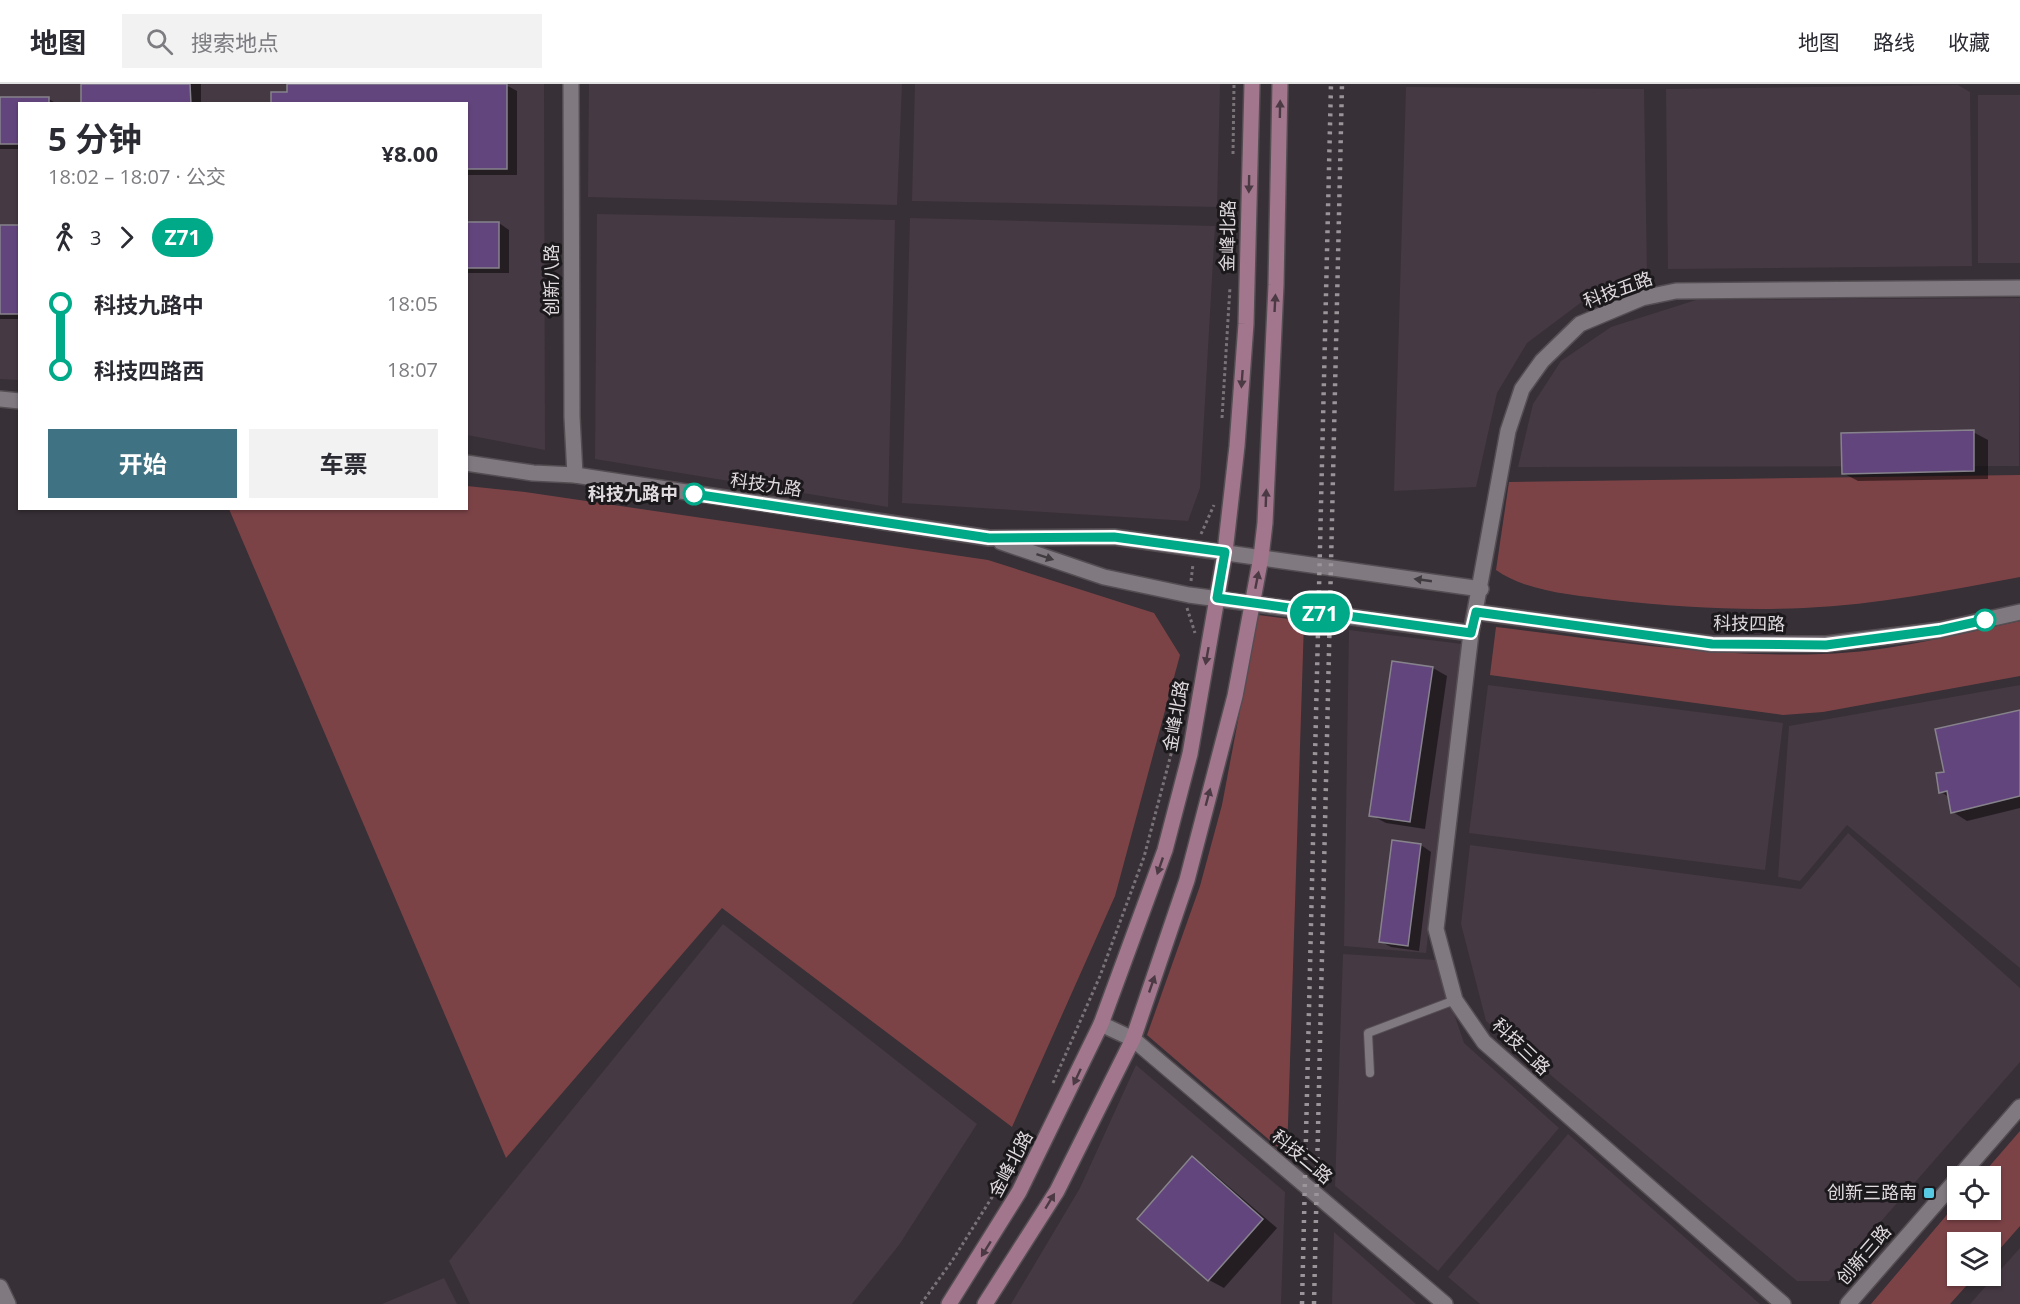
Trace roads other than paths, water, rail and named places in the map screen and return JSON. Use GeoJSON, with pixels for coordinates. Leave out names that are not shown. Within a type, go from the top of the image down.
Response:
{"type":"FeatureCollection","features":[{"type":"Feature","properties":{"kind":"main road","name":"金峰北路"},"geometry":{"type":"LineString","coordinates":[[949,1304],[1019,1192],[1101,1024],[1165,850],[1190,754],[1225,552],[1238,446],[1246,324],[1252,84]]}},
{"type":"Feature","properties":{"kind":"main road"},"geometry":{"type":"LineString","coordinates":[[985,1304],[1057,1191],[1133,1039],[1187,880],[1235,696],[1262,556],[1276,285],[1280,84]]}},
{"type":"Feature","properties":{"kind":"street","name":"创新八路"},"geometry":{"type":"LineString","coordinates":[[571,84],[572,417],[575,475]]}},
{"type":"Feature","properties":{"kind":"street","name":"科技五路"},"geometry":{"type":"LineString","coordinates":[[1476,612],[1508,431],[1522,389],[1542,361],[1580,324],[1642,298],[1676,291],[2020,288]]}},
{"type":"Feature","properties":{"kind":"street"},"geometry":{"type":"LineString","coordinates":[[0,399],[18,401]]}},
{"type":"Feature","properties":{"kind":"street","name":"科技九路"},"geometry":{"type":"LineString","coordinates":[[468,463],[533,473],[575,475],[989,538],[1114,537],[1225,552]]}},
{"type":"Feature","properties":{"kind":"street","name":"科技九路"},"geometry":{"type":"LineString","coordinates":[[989,538],[1104,577],[1189,595],[1217,598]]}},
{"type":"Feature","properties":{"kind":"street"},"geometry":{"type":"LineString","coordinates":[[1225,552],[1481,589]]}},
{"type":"Feature","properties":{"kind":"street"},"geometry":{"type":"LineString","coordinates":[[1217,598],[1471,633]]}},
{"type":"Feature","properties":{"kind":"street","name":"科技四路"},"geometry":{"type":"LineString","coordinates":[[1476,612],[1712,644],[1826,645],[1940,630],[2020,612]]}},
{"type":"Feature","properties":{"kind":"street","name":"科技三路"},"geometry":{"type":"LineString","coordinates":[[1476,612],[1471,633],[1436,929],[1455,1000],[1484,1042],[1783,1304]]}},
{"type":"Feature","properties":{"kind":"street","name":"科技二路"},"geometry":{"type":"LineString","coordinates":[[1101,1024],[1133,1039],[1445,1304]]}},
{"type":"Feature","properties":{"kind":"street","name":"创新三路"},"geometry":{"type":"LineString","coordinates":[[1968,1166],[2020,1107]]}},
{"type":"Feature","properties":{"kind":"street","name":"创新三路"},"geometry":{"type":"LineString","coordinates":[[1848,1304],[1947,1190]]}},
{"type":"Feature","properties":{"kind":"street"},"geometry":{"type":"LineString","coordinates":[[0,1287],[8,1304]]}},
{"type":"Feature","properties":{"kind":"lane"},"geometry":{"type":"LineString","coordinates":[[1370,1073],[1368,1033],[1455,1000]]}},
{"type":"Feature","properties":{"kind":"railway"},"geometry":{"type":"LineString","coordinates":[[1302,1304],[1331,84]]}},
{"type":"Feature","properties":{"kind":"railway"},"geometry":{"type":"LineString","coordinates":[[1314,1304],[1342,84]]}},
{"type":"Feature","properties":{"kind":"place","name":"科技九路中"},"geometry":{"type":"Point","coordinates":[694,494]}},
{"type":"Feature","properties":{"kind":"place","name":"创新三路南"},"geometry":{"type":"Point","coordinates":[1929,1193]}}]}
